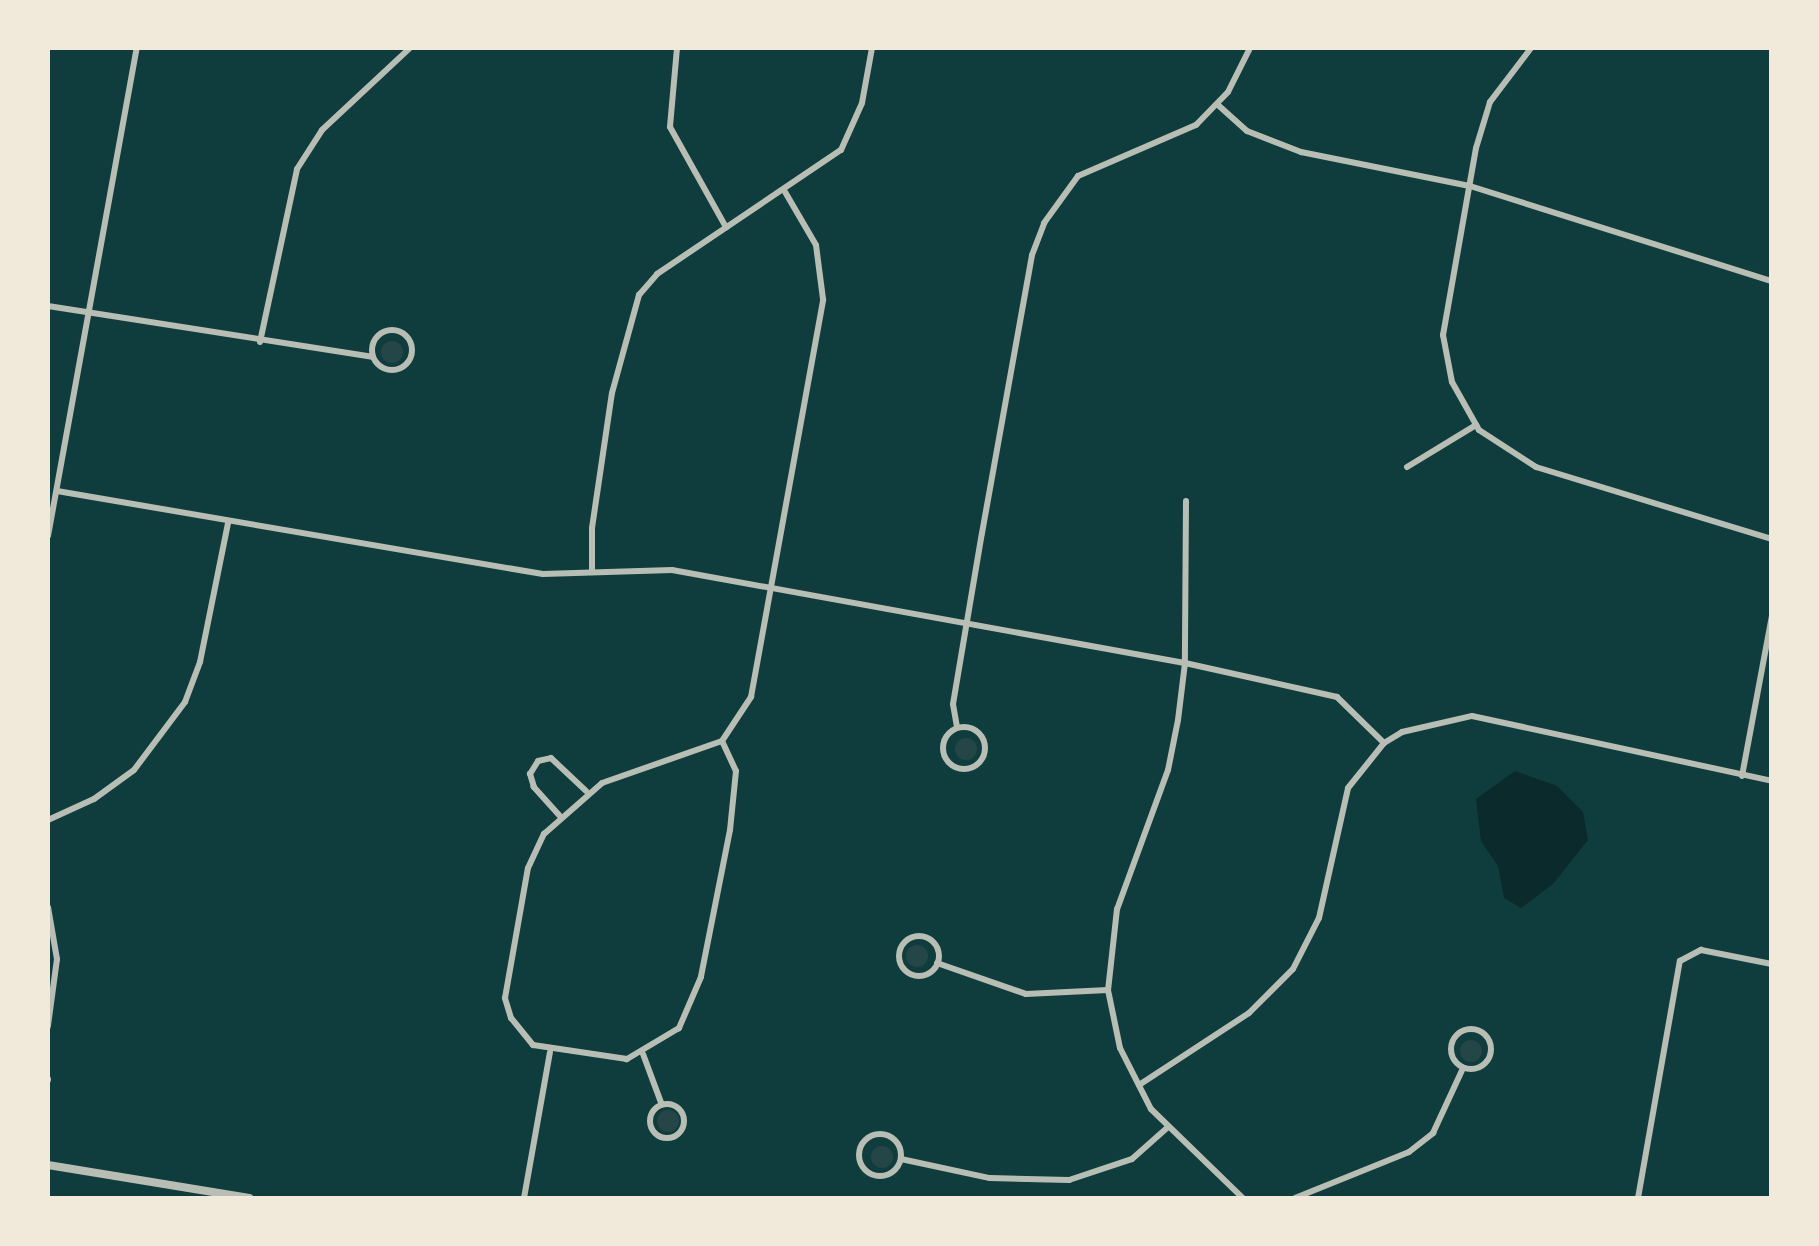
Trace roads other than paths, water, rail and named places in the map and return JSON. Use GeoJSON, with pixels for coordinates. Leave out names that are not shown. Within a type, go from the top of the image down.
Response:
{"type":"FeatureCollection","features":[{"type":"Feature","properties":{"kind":"street"},"geometry":{"type":"LineString","coordinates":[[48,536],[138,48]]}},
{"type":"Feature","properties":{"kind":"street"},"geometry":{"type":"LineString","coordinates":[[260,342],[297,169],[322,130],[410,48]]}},
{"type":"Feature","properties":{"kind":"street"},"geometry":{"type":"LineString","coordinates":[[678,48],[670,127],[726,227]]}},
{"type":"Feature","properties":{"kind":"street"},"geometry":{"type":"LineString","coordinates":[[592,570],[592,528],[612,394],[639,295],[656,274],[785,192],[841,150],[862,103],[872,48]]}},
{"type":"Feature","properties":{"kind":"street"},"geometry":{"type":"LineString","coordinates":[[957,727],[974,728],[984,739],[985,753],[971,768],[956,768],[945,758],[943,743],[957,727],[954,704],[992,476],[1032,255],[1044,223],[1078,176],[1196,125],[1218,104],[1250,48]]}},
{"type":"Feature","properties":{"kind":"street"},"geometry":{"type":"LineString","coordinates":[[1531,48],[1490,102],[1470,186],[1443,335],[1452,382],[1476,425],[1500,449],[1536,468],[1772,539]]}},
{"type":"Feature","properties":{"kind":"street"},"geometry":{"type":"LineString","coordinates":[[1218,104],[1246,131],[1301,152],[1470,186],[1772,281]]}},
{"type":"Feature","properties":{"kind":"street"},"geometry":{"type":"LineString","coordinates":[[722,740],[736,789],[701,977],[678,1028],[643,1054],[591,1059],[550,1052],[524,1038],[505,998],[528,868],[559,815],[586,791],[722,740],[751,698],[823,299],[816,245],[785,192]]}},
{"type":"Feature","properties":{"kind":"street"},"geometry":{"type":"LineString","coordinates":[[48,306],[372,357],[387,370],[404,368],[410,340],[397,330],[383,332],[372,357]]}},
{"type":"Feature","properties":{"kind":"street"},"geometry":{"type":"LineString","coordinates":[[1407,467],[1476,425]]}},
{"type":"Feature","properties":{"kind":"street"},"geometry":{"type":"LineString","coordinates":[[56,492],[542,574],[653,568],[1185,663],[1326,693],[1356,711],[1384,742]]}},
{"type":"Feature","properties":{"kind":"street"},"geometry":{"type":"LineString","coordinates":[[1186,501],[1185,663],[1168,770],[1117,909],[1108,990],[1120,1048],[1139,1086],[1167,1128],[1243,1198]]}},
{"type":"Feature","properties":{"kind":"street"},"geometry":{"type":"LineString","coordinates":[[48,820],[94,799],[134,770],[185,702],[200,662],[228,522]]}},
{"type":"Feature","properties":{"kind":"street"},"geometry":{"type":"LineString","coordinates":[[1742,776],[1772,616]]}},
{"type":"Feature","properties":{"kind":"street"},"geometry":{"type":"LineString","coordinates":[[1139,1086],[1249,1013],[1293,969],[1319,918],[1348,788],[1384,742],[1433,722],[1472,716],[1772,781]]}},
{"type":"Feature","properties":{"kind":"street"},"geometry":{"type":"LineString","coordinates":[[559,815],[534,787],[530,774],[538,761],[562,764],[586,791]]}},
{"type":"Feature","properties":{"kind":"street"},"geometry":{"type":"LineString","coordinates":[[48,907],[57,959],[48,1026]]}},
{"type":"Feature","properties":{"kind":"street"},"geometry":{"type":"LineString","coordinates":[[938,964],[938,948],[926,937],[910,938],[900,950],[902,966],[914,975],[938,964],[1026,994],[1108,990]]}},
{"type":"Feature","properties":{"kind":"street"},"geometry":{"type":"LineString","coordinates":[[1638,1198],[1680,961],[1701,950],[1772,964]]}},
{"type":"Feature","properties":{"kind":"street"},"geometry":{"type":"LineString","coordinates":[[1295,1198],[1409,1152],[1432,1132],[1463,1068],[1489,1058],[1482,1032],[1463,1029],[1450,1044],[1463,1068]]}},
{"type":"Feature","properties":{"kind":"street"},"geometry":{"type":"LineString","coordinates":[[524,1198],[550,1052]]}},
{"type":"Feature","properties":{"kind":"street"},"geometry":{"type":"LineString","coordinates":[[643,1054],[662,1105]]}},
{"type":"Feature","properties":{"kind":"street"},"geometry":{"type":"LineString","coordinates":[[662,1105],[678,1108],[684,1118],[674,1137],[658,1136],[651,1127],[653,1112],[662,1105]]}},
{"type":"Feature","properties":{"kind":"street"},"geometry":{"type":"LineString","coordinates":[[901,1160],[990,1178],[1069,1180],[1132,1159],[1167,1128]]}},
{"type":"Feature","properties":{"kind":"street"},"geometry":{"type":"LineString","coordinates":[[888,1136],[901,1160],[894,1171],[873,1174],[860,1151],[867,1139],[888,1136]]}},
{"type":"Feature","properties":{"kind":"street"},"geometry":{"type":"LineString","coordinates":[[48,1165],[248,1198]]}}]}
